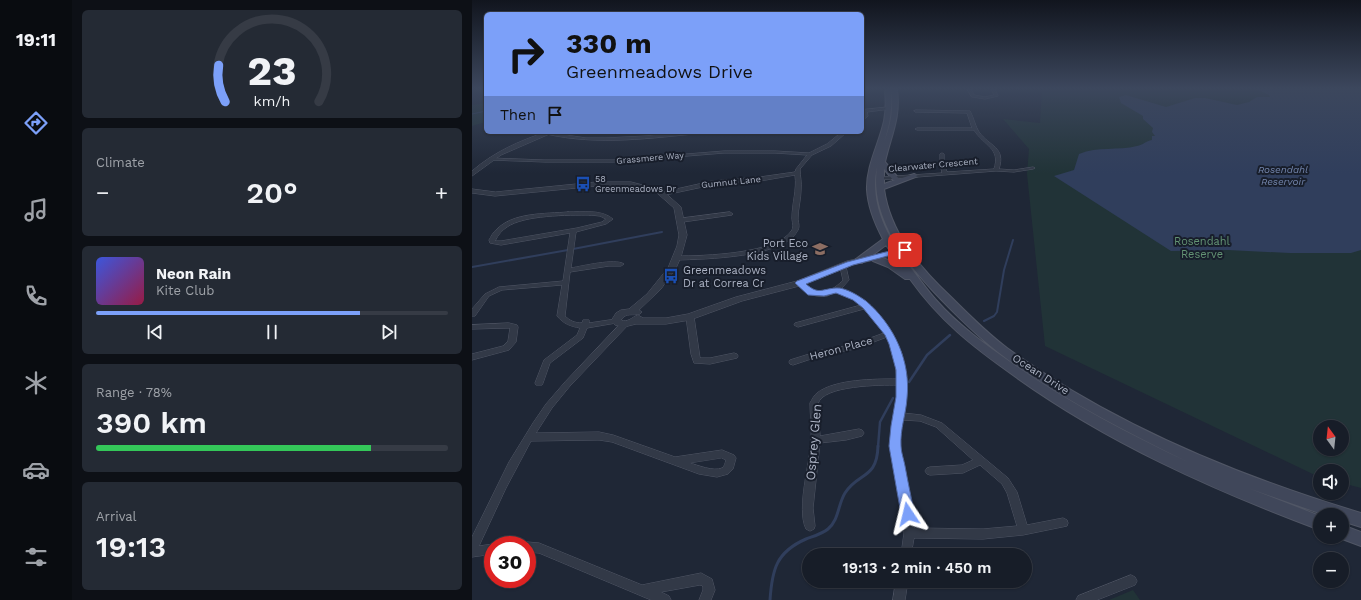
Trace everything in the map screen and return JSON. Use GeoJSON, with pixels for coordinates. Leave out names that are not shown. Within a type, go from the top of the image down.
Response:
{"type":"FeatureCollection","features":[{"type":"Feature","properties":{"kind":"main road","name":"Ocean Drive"},"geometry":{"type":"LineString","coordinates":[[885,117],[885,129],[872,167],[886,214],[900,252],[915,280],[932,303],[950,320],[981,345],[1040,388],[1083,415],[1203,476],[1313,521]]}},
{"type":"Feature","properties":{"kind":"main road","name":"Ocean Drive"},"geometry":{"type":"LineString","coordinates":[[895,117],[877,182],[873,203],[887,239],[939,291],[1002,349],[1042,376],[1099,410],[1222,472],[1361,520]]}},
{"type":"Feature","properties":{"kind":"main road"},"geometry":{"type":"LineString","coordinates":[[882,163],[896,178]]}},
{"type":"Feature","properties":{"kind":"main road"},"geometry":{"type":"LineString","coordinates":[[877,182],[914,176]]}},
{"type":"Feature","properties":{"kind":"main road"},"geometry":{"type":"LineString","coordinates":[[859,261],[884,244],[887,239]]}},
{"type":"Feature","properties":{"kind":"main road"},"geometry":{"type":"LineString","coordinates":[[876,259],[891,265],[915,280]]}},
{"type":"Feature","properties":{"kind":"main road"},"geometry":{"type":"LineString","coordinates":[[1349,535],[1361,539]]}},
{"type":"Feature","properties":{"kind":"street","name":"Clearwater Crescent"},"geometry":{"type":"LineString","coordinates":[[971,117],[975,129],[998,153],[999,161],[996,170]]}},
{"type":"Feature","properties":{"kind":"street"},"geometry":{"type":"LineString","coordinates":[[917,129],[975,129]]}},
{"type":"Feature","properties":{"kind":"street"},"geometry":{"type":"LineString","coordinates":[[472,174],[490,159],[544,134]]}},
{"type":"Feature","properties":{"kind":"street"},"geometry":{"type":"LineString","coordinates":[[562,134],[587,138],[673,134]]}},
{"type":"Feature","properties":{"kind":"street"},"geometry":{"type":"LineString","coordinates":[[677,258],[736,254],[759,250],[782,243],[795,232],[796,204],[799,184],[798,169],[810,154],[829,145],[843,134]]}},
{"type":"Feature","properties":{"kind":"street","name":"Grassmere Way"},"geometry":{"type":"LineString","coordinates":[[490,159],[539,161],[613,161],[724,152],[810,154]]}},
{"type":"Feature","properties":{"kind":"street"},"geometry":{"type":"LineString","coordinates":[[942,154],[942,163],[945,174]]}},
{"type":"Feature","properties":{"kind":"street","name":"Clearwater Crescent"},"geometry":{"type":"LineString","coordinates":[[877,182],[914,176],[1034,168]]}},
{"type":"Feature","properties":{"kind":"street","name":"Gumnut Lane"},"geometry":{"type":"LineString","coordinates":[[665,193],[712,183],[760,179],[798,173]]}},
{"type":"Feature","properties":{"kind":"street"},"geometry":{"type":"LineString","coordinates":[[472,191],[492,194],[572,186],[615,185],[646,187],[665,193],[675,201],[683,220],[683,235],[677,258],[664,280],[630,318],[613,334],[602,349],[564,388],[542,416],[505,476],[472,551],[484,550]]}},
{"type":"Feature","properties":{"kind":"street"},"geometry":{"type":"LineString","coordinates":[[581,214],[603,216],[610,219],[605,223],[573,231],[501,243],[492,242],[492,240],[506,224],[521,219],[581,214]]}},
{"type":"Feature","properties":{"kind":"street"},"geometry":{"type":"LineString","coordinates":[[683,220],[730,214]]}},
{"type":"Feature","properties":{"kind":"street"},"geometry":{"type":"LineString","coordinates":[[573,231],[561,316],[563,320],[576,325],[630,318],[674,321],[690,317],[746,297],[800,283],[859,261],[900,252]]}},
{"type":"Feature","properties":{"kind":"street"},"geometry":{"type":"LineString","coordinates":[[844,266],[900,252]]}},
{"type":"Feature","properties":{"kind":"street"},"geometry":{"type":"LineString","coordinates":[[567,271],[609,264],[621,264]]}},
{"type":"Feature","properties":{"kind":"street"},"geometry":{"type":"LineString","coordinates":[[837,290],[846,280],[844,266]]}},
{"type":"Feature","properties":{"kind":"street"},"geometry":{"type":"LineString","coordinates":[[472,314],[487,295],[500,288],[565,283]]}},
{"type":"Feature","properties":{"kind":"street"},"geometry":{"type":"LineString","coordinates":[[800,283],[808,291],[815,294],[837,290],[856,298],[866,306],[889,334],[898,354],[901,370],[902,397],[898,416],[895,446],[906,500],[909,533],[907,548]]}},
{"type":"Feature","properties":{"kind":"street"},"geometry":{"type":"LineString","coordinates":[[798,325],[866,306]]}},
{"type":"Feature","properties":{"kind":"street"},"geometry":{"type":"LineString","coordinates":[[690,317],[695,358],[698,361],[710,361],[734,356]]}},
{"type":"Feature","properties":{"kind":"street"},"geometry":{"type":"LineString","coordinates":[[539,383],[547,362],[580,336],[586,323]]}},
{"type":"Feature","properties":{"kind":"street"},"geometry":{"type":"LineString","coordinates":[[472,327],[509,325],[514,328],[512,342],[510,345],[501,350],[472,357]]}},
{"type":"Feature","properties":{"kind":"street","name":"Heron Place"},"geometry":{"type":"LineString","coordinates":[[793,362],[822,353],[852,347],[889,334]]}},
{"type":"Feature","properties":{"kind":"street","name":"Osprey Glen"},"geometry":{"type":"LineString","coordinates":[[810,526],[808,508],[816,440],[814,403],[819,396],[831,390],[848,385],[902,382]]}},
{"type":"Feature","properties":{"kind":"street"},"geometry":{"type":"LineString","coordinates":[[898,416],[926,419],[939,425],[980,461],[994,471],[1010,487],[1023,530]]}},
{"type":"Feature","properties":{"kind":"street"},"geometry":{"type":"LineString","coordinates":[[816,440],[859,433]]}},
{"type":"Feature","properties":{"kind":"street"},"geometry":{"type":"LineString","coordinates":[[529,437],[599,436],[613,439],[675,461],[712,473],[720,473],[727,470],[731,464],[731,458],[722,454],[675,461]]}},
{"type":"Feature","properties":{"kind":"street"},"geometry":{"type":"LineString","coordinates":[[930,471],[963,469],[980,461]]}},
{"type":"Feature","properties":{"kind":"street"},"geometry":{"type":"LineString","coordinates":[[909,533],[983,534],[1023,530],[1063,523]]}},
{"type":"Feature","properties":{"kind":"street"},"geometry":{"type":"LineString","coordinates":[[536,548],[540,548],[665,600]]}},
{"type":"Feature","properties":{"kind":"street"},"geometry":{"type":"LineString","coordinates":[[643,590],[701,579],[708,583],[709,590],[704,600]]}},
{"type":"Feature","properties":{"kind":"street"},"geometry":{"type":"LineString","coordinates":[[1082,600],[1131,581]]}},
{"type":"Feature","properties":{"kind":"street"},"geometry":{"type":"LineString","coordinates":[[899,600],[901,588]]}},
{"type":"Feature","properties":{"kind":"green space"},"geometry":{"type":"Polygon","coordinates":[[[472,117],[484,117],[484,123],[472,126],[472,117]]]}},
{"type":"Feature","properties":{"kind":"green space","name":"Rosendahl Reserve"},"geometry":{"type":"Polygon","coordinates":[[[1040,117],[1361,117],[1361,488],[1349,485],[1349,464],[1313,464],[1313,474],[1045,346],[1027,174],[1029,149],[1003,119],[1040,123],[1040,117]]]}},
{"type":"Feature","properties":{"kind":"green space"},"geometry":{"type":"Polygon","coordinates":[[[1133,590],[1140,600],[1109,600],[1133,590]]]}},
{"type":"Feature","properties":{"kind":"water","name":"Rosendahl Reservoir"},"geometry":{"type":"Polygon","coordinates":[[[1143,117],[1361,117],[1361,250],[1351,253],[1290,253],[1228,250],[1171,251],[1054,176],[1074,170],[1079,154],[1093,150],[1130,147],[1152,140],[1152,136],[1155,136],[1152,132],[1153,128],[1143,119],[1143,117]]]}},
{"type":"Feature","properties":{"kind":"waterway"},"geometry":{"type":"LineString","coordinates":[[573,249],[662,232]]}},
{"type":"Feature","properties":{"kind":"waterway"},"geometry":{"type":"LineString","coordinates":[[984,321],[994,316],[997,312],[1004,270],[1013,240]]}},
{"type":"Feature","properties":{"kind":"waterway"},"geometry":{"type":"LineString","coordinates":[[472,267],[568,250]]}},
{"type":"Feature","properties":{"kind":"waterway"},"geometry":{"type":"LineString","coordinates":[[909,382],[927,355],[950,335]]}},
{"type":"Feature","properties":{"kind":"waterway"},"geometry":{"type":"LineString","coordinates":[[878,447],[880,422],[893,398]]}},
{"type":"Feature","properties":{"kind":"waterway"},"geometry":{"type":"LineString","coordinates":[[770,600],[774,571],[782,556],[796,544],[818,535],[832,525],[845,493],[850,486],[871,470],[874,465],[877,457],[878,446]]}},
{"type":"Feature","properties":{"kind":"place","name":"58 Greenmeadows Dr"},"geometry":{"type":"Point","coordinates":[583,184]}},
{"type":"Feature","properties":{"kind":"place","name":"Port Eco Kids Village"},"geometry":{"type":"Point","coordinates":[820,249]}},
{"type":"Feature","properties":{"kind":"place","name":"Greenmeadows Dr at Correa Cr"},"geometry":{"type":"Point","coordinates":[671,276]}},
{"type":"Feature","properties":{"kind":"route"},"geometry":{"type":"LineString","coordinates":[[905,250],[850,263],[846,266],[800,283],[811,293],[824,294],[837,290],[861,301],[889,334],[894,344],[898,354],[902,382],[902,397],[895,436],[896,460],[908,514]]}}]}
